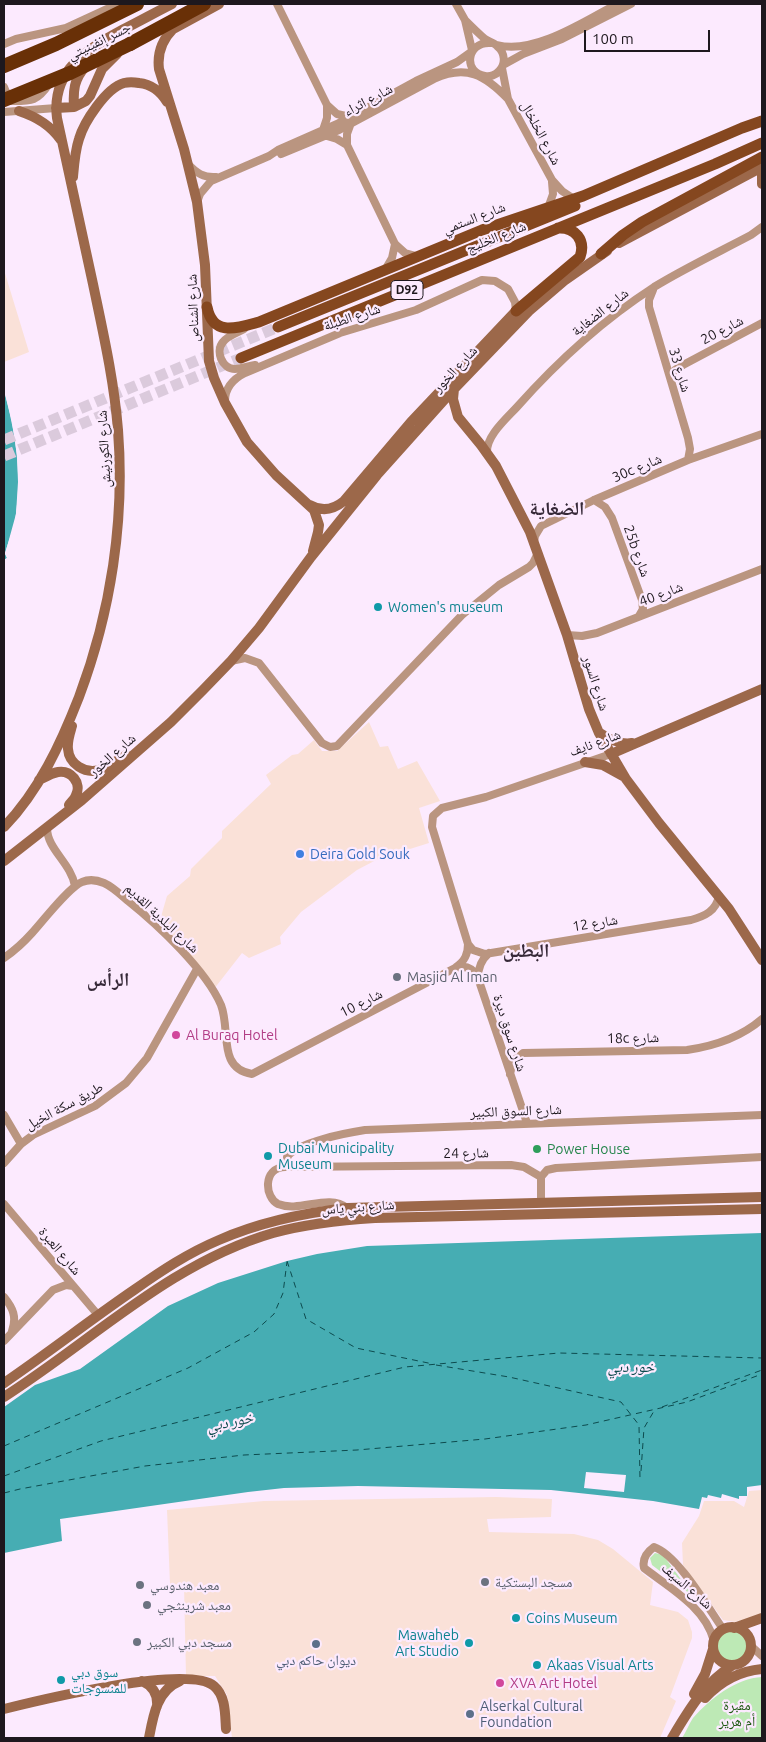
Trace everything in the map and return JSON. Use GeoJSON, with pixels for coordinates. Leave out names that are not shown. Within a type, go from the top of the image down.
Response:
{"type":"FeatureCollection","features":[{"type":"Feature","properties":{"kind":"highway","name":"جسر إنفينيتي"},"geometry":{"type":"LineString","coordinates":[[5,62],[64,40],[137,4]]}},
{"type":"Feature","properties":{"kind":"highway","name":"جسر إنفينيتي"},"geometry":{"type":"LineString","coordinates":[[4,100],[39,87],[87,65],[145,37],[204,4]]}},
{"type":"Feature","properties":{"kind":"main road"},"geometry":{"type":"LineString","coordinates":[[172,4],[98,43],[74,62],[66,72],[61,84],[56,108],[80,105],[90,96],[102,69],[117,54],[152,35],[173,29],[219,4]]}},
{"type":"Feature","properties":{"kind":"main road"},"geometry":{"type":"LineString","coordinates":[[74,107],[74,86],[83,69],[97,57],[129,38],[150,16]]}},
{"type":"Feature","properties":{"kind":"main road","name":"شارع الشناص"},"geometry":{"type":"LineString","coordinates":[[173,29],[161,47],[158,61],[197,202],[204,251],[208,352],[211,370],[225,404],[247,442],[276,476],[309,504],[317,517],[318,532],[311,557]]}},
{"type":"Feature","properties":{"kind":"main road"},"geometry":{"type":"LineString","coordinates":[[72,188],[80,133],[90,116],[116,86],[133,82],[151,86],[165,98],[172,112]]}},
{"type":"Feature","properties":{"kind":"main road"},"geometry":{"type":"LineString","coordinates":[[19,106],[44,123],[56,134],[62,143]]}},
{"type":"Feature","properties":{"kind":"main road","name":"شارع الكورنيش"},"geometry":{"type":"LineString","coordinates":[[39,780],[60,742],[76,703],[98,637],[109,592],[118,528],[120,477],[118,430],[111,374],[56,108]]}},
{"type":"Feature","properties":{"kind":"main road","name":"شارع الستمي"},"geometry":{"type":"LineString","coordinates":[[207,306],[212,320],[223,328],[236,328],[259,322],[482,230],[574,199],[742,128],[762,123]]}},
{"type":"Feature","properties":{"kind":"main road","name":"شارع الخليج"},"geometry":{"type":"LineString","coordinates":[[278,327],[586,202],[743,135],[762,123]]}},
{"type":"Feature","properties":{"kind":"main road","name":"شارع الخليج"},"geometry":{"type":"LineString","coordinates":[[241,358],[715,164],[762,142]]}},
{"type":"Feature","properties":{"kind":"main road"},"geometry":{"type":"LineString","coordinates":[[601,254],[619,238],[642,222],[762,157]]}},
{"type":"Feature","properties":{"kind":"main road"},"geometry":{"type":"LineString","coordinates":[[762,167],[762,184]]}},
{"type":"Feature","properties":{"kind":"main road","name":"شارع الخور"},"geometry":{"type":"LineString","coordinates":[[4,860],[82,800],[181,712],[232,661],[271,613],[311,557],[377,475],[454,389],[529,311],[564,281],[601,254],[762,167]]}},
{"type":"Feature","properties":{"kind":"main road"},"geometry":{"type":"LineString","coordinates":[[516,311],[580,257],[582,246],[578,235],[568,229],[556,228]]}},
{"type":"Feature","properties":{"kind":"main road","name":"شارع الخور"},"geometry":{"type":"LineString","coordinates":[[309,504],[323,510],[331,509],[344,501],[411,422],[516,311]]}},
{"type":"Feature","properties":{"kind":"main road","name":"شارع السور"},"geometry":{"type":"LineString","coordinates":[[454,389],[453,399],[458,417],[487,453],[509,490],[534,542],[599,733],[626,779],[659,823],[719,896],[762,960]]}},
{"type":"Feature","properties":{"kind":"main road","name":"شارع نايف"},"geometry":{"type":"LineString","coordinates":[[611,754],[762,689]]}},
{"type":"Feature","properties":{"kind":"main road"},"geometry":{"type":"LineString","coordinates":[[76,703],[68,748],[73,762],[78,767],[85,770],[100,770],[148,742]]}},
{"type":"Feature","properties":{"kind":"main road"},"geometry":{"type":"LineString","coordinates":[[599,733],[616,742],[625,744],[636,743]]}},
{"type":"Feature","properties":{"kind":"main road"},"geometry":{"type":"LineString","coordinates":[[585,762],[607,767],[626,779]]}},
{"type":"Feature","properties":{"kind":"main road"},"geometry":{"type":"LineString","coordinates":[[4,827],[20,809],[39,780],[60,771],[71,775],[77,784],[76,796],[51,825]]}},
{"type":"Feature","properties":{"kind":"main road","name":"شارع بني ياس"},"geometry":{"type":"LineString","coordinates":[[4,1383],[98,1315],[178,1261],[218,1240],[254,1226],[312,1212],[347,1208],[762,1197]]}},
{"type":"Feature","properties":{"kind":"main road","name":"شارع بني ياس"},"geometry":{"type":"LineString","coordinates":[[4,1397],[164,1285],[216,1256],[273,1233],[309,1225],[375,1218],[762,1208]]}},
{"type":"Feature","properties":{"kind":"main road"},"geometry":{"type":"LineString","coordinates":[[309,1225],[301,1223],[300,1220],[312,1212]]}},
{"type":"Feature","properties":{"kind":"main road"},"geometry":{"type":"LineString","coordinates":[[216,1256],[225,1246],[257,1234],[259,1229],[254,1226]]}},
{"type":"Feature","properties":{"kind":"main road"},"geometry":{"type":"LineString","coordinates":[[685,1715],[691,1698],[705,1674],[716,1636],[723,1629],[734,1628],[758,1619]]}},
{"type":"Feature","properties":{"kind":"main road"},"geometry":{"type":"LineString","coordinates":[[672,1738],[685,1715],[711,1681],[748,1656],[750,1632],[758,1619]]}},
{"type":"Feature","properties":{"kind":"main road"},"geometry":{"type":"LineString","coordinates":[[734,1628],[742,1631],[750,1643]]}},
{"type":"Feature","properties":{"kind":"main road"},"geometry":{"type":"LineString","coordinates":[[713,1645],[719,1660],[728,1665],[738,1664],[762,1668]]}},
{"type":"Feature","properties":{"kind":"main road"},"geometry":{"type":"LineString","coordinates":[[685,1715],[694,1709],[722,1682],[743,1673],[762,1668]]}},
{"type":"Feature","properties":{"kind":"main road"},"geometry":{"type":"LineString","coordinates":[[156,1707],[165,1691],[175,1683],[186,1680]]}},
{"type":"Feature","properties":{"kind":"main road"},"geometry":{"type":"LineString","coordinates":[[4,1709],[142,1681],[186,1680],[206,1682],[218,1690],[223,1699],[226,1729]]}},
{"type":"Feature","properties":{"kind":"main road"},"geometry":{"type":"LineString","coordinates":[[142,1681],[156,1693],[156,1707],[148,1738]]}},
{"type":"Feature","properties":{"kind":"street"},"geometry":{"type":"LineString","coordinates":[[4,44],[66,28],[118,4]]}},
{"type":"Feature","properties":{"kind":"street"},"geometry":{"type":"LineString","coordinates":[[5,62],[134,4]]}},
{"type":"Feature","properties":{"kind":"street"},"geometry":{"type":"LineString","coordinates":[[277,4],[327,105],[337,114],[351,120],[347,134],[347,146]]}},
{"type":"Feature","properties":{"kind":"street"},"geometry":{"type":"LineString","coordinates":[[456,4],[465,20],[472,51],[470,62],[472,67],[479,75],[489,76],[494,75],[516,57],[562,39],[631,4]]}},
{"type":"Feature","properties":{"kind":"street"},"geometry":{"type":"LineString","coordinates":[[600,13],[605,4]]}},
{"type":"Feature","properties":{"kind":"street"},"geometry":{"type":"LineString","coordinates":[[472,51],[480,44],[493,44],[512,48],[539,43],[617,4]]}},
{"type":"Feature","properties":{"kind":"street"},"geometry":{"type":"LineString","coordinates":[[465,20],[499,48],[504,56],[502,67]]}},
{"type":"Feature","properties":{"kind":"street","name":"شارع اثراء"},"geometry":{"type":"LineString","coordinates":[[351,120],[416,81],[457,62],[472,51]]}},
{"type":"Feature","properties":{"kind":"street"},"geometry":{"type":"LineString","coordinates":[[4,110],[19,106],[39,96],[60,72],[74,62]]}},
{"type":"Feature","properties":{"kind":"street","name":"شارع الخلخال"},"geometry":{"type":"LineString","coordinates":[[502,67],[508,98],[552,180],[562,191],[574,199]]}},
{"type":"Feature","properties":{"kind":"street","name":"شارع اثراء"},"geometry":{"type":"LineString","coordinates":[[197,202],[204,186],[218,177],[269,156],[278,150],[325,133],[442,75],[461,72],[479,75]]}},
{"type":"Feature","properties":{"kind":"street","name":"شارع الخلخال"},"geometry":{"type":"LineString","coordinates":[[479,75],[508,98]]}},
{"type":"Feature","properties":{"kind":"street"},"geometry":{"type":"LineString","coordinates":[[4,87],[19,106]]}},
{"type":"Feature","properties":{"kind":"street"},"geometry":{"type":"LineString","coordinates":[[4,100],[19,106],[56,108]]}},
{"type":"Feature","properties":{"kind":"street"},"geometry":{"type":"LineString","coordinates":[[327,105],[325,133],[347,146],[395,244],[404,253],[418,257]]}},
{"type":"Feature","properties":{"kind":"street"},"geometry":{"type":"LineString","coordinates":[[188,164],[198,174],[218,177]]}},
{"type":"Feature","properties":{"kind":"street","name":"شارع الخلخال"},"geometry":{"type":"LineString","coordinates":[[548,208],[553,194],[552,180]]}},
{"type":"Feature","properties":{"kind":"street","name":"شارع الضغاية"},"geometry":{"type":"LineString","coordinates":[[487,453],[492,435],[513,411],[549,372],[604,324],[655,287],[751,235],[762,227]]}},
{"type":"Feature","properties":{"kind":"street"},"geometry":{"type":"LineString","coordinates":[[385,270],[392,258],[395,244]]}},
{"type":"Feature","properties":{"kind":"street","name":"شارع الطبلة"},"geometry":{"type":"LineString","coordinates":[[225,404],[228,388],[238,377],[340,333],[416,310],[482,280],[495,281],[508,289],[515,302],[516,311]]}},
{"type":"Feature","properties":{"kind":"street","name":"شارع 33"},"geometry":{"type":"LineString","coordinates":[[655,287],[649,300],[649,307],[688,438],[690,449],[688,460]]}},
{"type":"Feature","properties":{"kind":"street"},"geometry":{"type":"LineString","coordinates":[[259,322],[225,339],[219,350],[220,356],[227,366],[235,369],[272,361]]}},
{"type":"Feature","properties":{"kind":"street","name":"شارع 20"},"geometry":{"type":"LineString","coordinates":[[670,377],[682,365],[762,323]]}},
{"type":"Feature","properties":{"kind":"street","name":"30c شارع"},"geometry":{"type":"LineString","coordinates":[[534,542],[537,531],[546,523],[594,500],[688,460],[762,434]]}},
{"type":"Feature","properties":{"kind":"street","name":"25b شارع"},"geometry":{"type":"LineString","coordinates":[[594,500],[605,507],[615,526],[642,600],[643,609],[639,616]]}},
{"type":"Feature","properties":{"kind":"street"},"geometry":{"type":"LineString","coordinates":[[232,661],[245,658],[259,663],[322,743],[330,748],[337,746],[462,615],[487,593],[534,564],[538,553]]}},
{"type":"Feature","properties":{"kind":"street","name":"شارع 40"},"geometry":{"type":"LineString","coordinates":[[567,635],[590,635],[762,569]]}},
{"type":"Feature","properties":{"kind":"street","name":"شارع نايف"},"geometry":{"type":"LineString","coordinates":[[468,944],[432,827],[435,813],[442,808],[486,797],[611,754]]}},
{"type":"Feature","properties":{"kind":"street"},"geometry":{"type":"LineString","coordinates":[[51,825],[48,835],[52,845],[72,873],[75,886]]}},
{"type":"Feature","properties":{"kind":"street"},"geometry":{"type":"LineString","coordinates":[[32,839],[52,845]]}},
{"type":"Feature","properties":{"kind":"street","name":"شارع البلدية القديم"},"geometry":{"type":"LineString","coordinates":[[72,873],[88,880],[102,882],[128,901],[163,932],[197,969],[211,987],[222,1007],[226,1028],[227,1050],[232,1064],[238,1069],[252,1074]]}},
{"type":"Feature","properties":{"kind":"street"},"geometry":{"type":"LineString","coordinates":[[4,958],[30,935],[75,886],[88,880]]}},
{"type":"Feature","properties":{"kind":"street","name":"شارع 12"},"geometry":{"type":"LineString","coordinates":[[489,953],[691,920],[707,914],[713,909],[719,896]]}},
{"type":"Feature","properties":{"kind":"street"},"geometry":{"type":"LineString","coordinates":[[468,944],[477,952],[489,953]]}},
{"type":"Feature","properties":{"kind":"street"},"geometry":{"type":"LineString","coordinates":[[455,968],[460,965],[466,955],[468,944]]}},
{"type":"Feature","properties":{"kind":"street"},"geometry":{"type":"LineString","coordinates":[[478,978],[479,967],[489,953]]}},
{"type":"Feature","properties":{"kind":"street"},"geometry":{"type":"LineString","coordinates":[[455,968],[469,968],[478,978]]}},
{"type":"Feature","properties":{"kind":"street","name":"شارع 10"},"geometry":{"type":"LineString","coordinates":[[252,1074],[455,968]]}},
{"type":"Feature","properties":{"kind":"street","name":"طريق سكة الخيل"},"geometry":{"type":"LineString","coordinates":[[4,1163],[21,1144],[47,1128],[95,1106],[126,1083],[147,1058],[197,969]]}},
{"type":"Feature","properties":{"kind":"street","name":"شارع سوق ديرة"},"geometry":{"type":"LineString","coordinates":[[478,978],[527,1123]]}},
{"type":"Feature","properties":{"kind":"street","name":"18c شارع"},"geometry":{"type":"LineString","coordinates":[[510,1074],[513,1061],[523,1053],[687,1050],[702,1048],[731,1039],[745,1032],[762,1019]]}},
{"type":"Feature","properties":{"kind":"street"},"geometry":{"type":"LineString","coordinates":[[4,1115],[21,1144]]}},
{"type":"Feature","properties":{"kind":"street","name":"شارع السوق الكبير"},"geometry":{"type":"LineString","coordinates":[[289,1166],[287,1157],[292,1152],[325,1138],[345,1133],[385,1128],[762,1115]]}},
{"type":"Feature","properties":{"kind":"street"},"geometry":{"type":"LineString","coordinates":[[541,1203],[541,1177],[547,1170],[556,1168],[762,1157]]}},
{"type":"Feature","properties":{"kind":"street","name":"شارع 24"},"geometry":{"type":"LineString","coordinates":[[347,1208],[343,1204],[332,1202],[289,1206],[275,1202],[269,1188],[268,1179],[276,1168],[289,1166],[511,1165],[524,1166],[541,1177]]}},
{"type":"Feature","properties":{"kind":"street","name":"شارع العبرة"},"geometry":{"type":"LineString","coordinates":[[4,1204],[98,1315]]}},
{"type":"Feature","properties":{"kind":"street"},"geometry":{"type":"LineString","coordinates":[[4,1341],[53,1290],[59,1286],[73,1286]]}},
{"type":"Feature","properties":{"kind":"street"},"geometry":{"type":"LineString","coordinates":[[4,1297],[13,1310],[12,1332]]}},
{"type":"Feature","properties":{"kind":"street","name":"شارع السيف"},"geometry":{"type":"LineString","coordinates":[[713,1645],[710,1628],[698,1610],[644,1568],[644,1560],[650,1550],[654,1547],[672,1558],[723,1629]]}},
{"type":"Feature","properties":{"kind":"street"},"geometry":{"type":"LineString","coordinates":[[750,1643],[762,1656]]}},
{"type":"Feature","properties":{"kind":"shaded area"},"geometry":{"type":"Polygon","coordinates":[[[4,270],[29,352],[4,362],[4,270]]]}},
{"type":"Feature","properties":{"kind":"shaded area","name":"Deira Gold Souk"},"geometry":{"type":"Polygon","coordinates":[[[369,722],[380,747],[388,746],[398,769],[417,761],[440,801],[419,808],[429,843],[378,859],[357,870],[301,912],[280,937],[281,944],[249,958],[242,953],[214,989],[158,927],[167,896],[190,876],[191,869],[222,838],[222,831],[271,784],[266,775],[292,755],[298,754],[314,740],[322,751],[337,751],[369,722]]]}},
{"type":"Feature","properties":{"kind":"shaded area"},"geometry":{"type":"Polygon","coordinates":[[[762,1490],[762,1616],[735,1622],[723,1620],[683,1565],[682,1543],[699,1516],[704,1501],[734,1501],[744,1507],[749,1491],[762,1490]]]}},
{"type":"Feature","properties":{"kind":"shaded area"},"geometry":{"type":"Polygon","coordinates":[[[496,1497],[552,1499],[551,1517],[487,1519],[489,1532],[574,1534],[598,1540],[613,1549],[653,1582],[650,1605],[678,1612],[688,1620],[692,1638],[670,1697],[676,1701],[660,1738],[232,1738],[227,1695],[215,1676],[186,1676],[184,1585],[170,1584],[167,1510],[264,1501],[496,1497]]]}},
{"type":"Feature","properties":{"kind":"green space"},"geometry":{"type":"Polygon","coordinates":[[[655,1553],[663,1555],[694,1597],[652,1565],[650,1558],[655,1553]]]}},
{"type":"Feature","properties":{"kind":"green space"},"geometry":{"type":"Polygon","coordinates":[[[732,1630],[738,1631],[743,1635],[747,1640],[747,1652],[743,1657],[738,1661],[732,1662],[726,1661],[721,1657],[717,1652],[716,1646],[717,1640],[721,1635],[726,1631],[732,1630]]]}},
{"type":"Feature","properties":{"kind":"green space","name":"مقبرة أم هرير"},"geometry":{"type":"Polygon","coordinates":[[[762,1677],[762,1738],[682,1738],[693,1718],[715,1697],[733,1685],[752,1678],[762,1677]]]}},
{"type":"Feature","properties":{"kind":"water"},"geometry":{"type":"Polygon","coordinates":[[[4,391],[14,436],[18,467],[18,498],[13,528],[5,553],[7,558],[4,560],[4,391]]]}},
{"type":"Feature","properties":{"kind":"water","name":"خور دبي"},"geometry":{"type":"Polygon","coordinates":[[[762,1233],[762,1485],[747,1487],[747,1496],[739,1496],[739,1499],[722,1494],[721,1498],[708,1495],[707,1498],[702,1497],[699,1509],[653,1501],[551,1490],[358,1486],[284,1488],[60,1519],[62,1541],[4,1553],[4,1407],[35,1385],[80,1369],[168,1306],[218,1283],[287,1261],[367,1246],[762,1233]]]}},
{"type":"Feature","properties":{"kind":"pier"},"geometry":{"type":"Polygon","coordinates":[[[4,389],[15,422],[21,482],[19,514],[8,553],[10,558],[4,562],[7,558],[5,554],[16,514],[18,482],[17,455],[4,389]]]}},
{"type":"Feature","properties":{"kind":"pier"},"geometry":{"type":"Polygon","coordinates":[[[586,1472],[626,1475],[624,1492],[584,1488],[586,1472]]]}},
{"type":"Feature","properties":{"kind":"ferry route"},"geometry":{"type":"LineString","coordinates":[[287,1261],[306,1319],[356,1348],[433,1364]]}},
{"type":"Feature","properties":{"kind":"ferry route"},"geometry":{"type":"LineString","coordinates":[[4,1446],[188,1368],[254,1332],[274,1314],[283,1293],[287,1262]]}},
{"type":"Feature","properties":{"kind":"ferry route"},"geometry":{"type":"LineString","coordinates":[[4,1476],[101,1441],[405,1367],[559,1353],[762,1358]]}},
{"type":"Feature","properties":{"kind":"ferry route"},"geometry":{"type":"LineString","coordinates":[[436,1365],[509,1377],[621,1402],[639,1425],[640,1479]]}},
{"type":"Feature","properties":{"kind":"ferry route"},"geometry":{"type":"LineString","coordinates":[[662,1407],[762,1370]]}},
{"type":"Feature","properties":{"kind":"ferry route"},"geometry":{"type":"LineString","coordinates":[[4,1493],[145,1466],[244,1455],[357,1450],[485,1439],[586,1425],[687,1402],[762,1374]]}},
{"type":"Feature","properties":{"kind":"ferry route"},"geometry":{"type":"LineString","coordinates":[[641,1471],[644,1428],[654,1411]]}},
{"type":"Feature","properties":{"kind":"tunnel"},"geometry":{"type":"LineString","coordinates":[[4,440],[278,327]]}},
{"type":"Feature","properties":{"kind":"tunnel"},"geometry":{"type":"LineString","coordinates":[[4,456],[241,358]]}},
{"type":"Feature","properties":{"kind":"place","name":"Women's museum"},"geometry":{"type":"Point","coordinates":[378,607]}},
{"type":"Feature","properties":{"kind":"place","name":"Deira Gold Souk"},"geometry":{"type":"Point","coordinates":[300,854]}},
{"type":"Feature","properties":{"kind":"place","name":"Masjid Al Iman"},"geometry":{"type":"Point","coordinates":[397,977]}},
{"type":"Feature","properties":{"kind":"place","name":"Al Buraq Hotel"},"geometry":{"type":"Point","coordinates":[176,1035]}},
{"type":"Feature","properties":{"kind":"place","name":"Power House"},"geometry":{"type":"Point","coordinates":[537,1149]}},
{"type":"Feature","properties":{"kind":"place","name":"Dubai Municipality Museum"},"geometry":{"type":"Point","coordinates":[268,1156]}},
{"type":"Feature","properties":{"kind":"place","name":"مسجد البستكية"},"geometry":{"type":"Point","coordinates":[485,1582]}},
{"type":"Feature","properties":{"kind":"place","name":"معبد هندوسي"},"geometry":{"type":"Point","coordinates":[140,1585]}},
{"type":"Feature","properties":{"kind":"place","name":"معبد شرينثجي"},"geometry":{"type":"Point","coordinates":[147,1605]}},
{"type":"Feature","properties":{"kind":"place","name":"Coins Museum"},"geometry":{"type":"Point","coordinates":[516,1618]}},
{"type":"Feature","properties":{"kind":"place","name":"مسجد دبي الكبير"},"geometry":{"type":"Point","coordinates":[137,1642]}},
{"type":"Feature","properties":{"kind":"place","name":"Mawaheb Art Studio"},"geometry":{"type":"Point","coordinates":[469,1643]}},
{"type":"Feature","properties":{"kind":"place","name":"ديوان حاكم دبي"},"geometry":{"type":"Point","coordinates":[316,1644]}},
{"type":"Feature","properties":{"kind":"place","name":"Akaas Visual Arts"},"geometry":{"type":"Point","coordinates":[537,1665]}},
{"type":"Feature","properties":{"kind":"place","name":"سوق دبي للمنسوجات"},"geometry":{"type":"Point","coordinates":[61,1680]}},
{"type":"Feature","properties":{"kind":"place","name":"XVA Art Hotel"},"geometry":{"type":"Point","coordinates":[500,1683]}},
{"type":"Feature","properties":{"kind":"place","name":"Alserkal Cultural Foundation"},"geometry":{"type":"Point","coordinates":[470,1714]}},
{"type":"Feature","properties":{"kind":"district","name":"الضغاية"},"geometry":{"type":"Point","coordinates":[557,509]}},
{"type":"Feature","properties":{"kind":"district","name":"البطين"},"geometry":{"type":"Point","coordinates":[526,951]}},
{"type":"Feature","properties":{"kind":"district","name":"الرأس"},"geometry":{"type":"Point","coordinates":[108,980]}}]}
